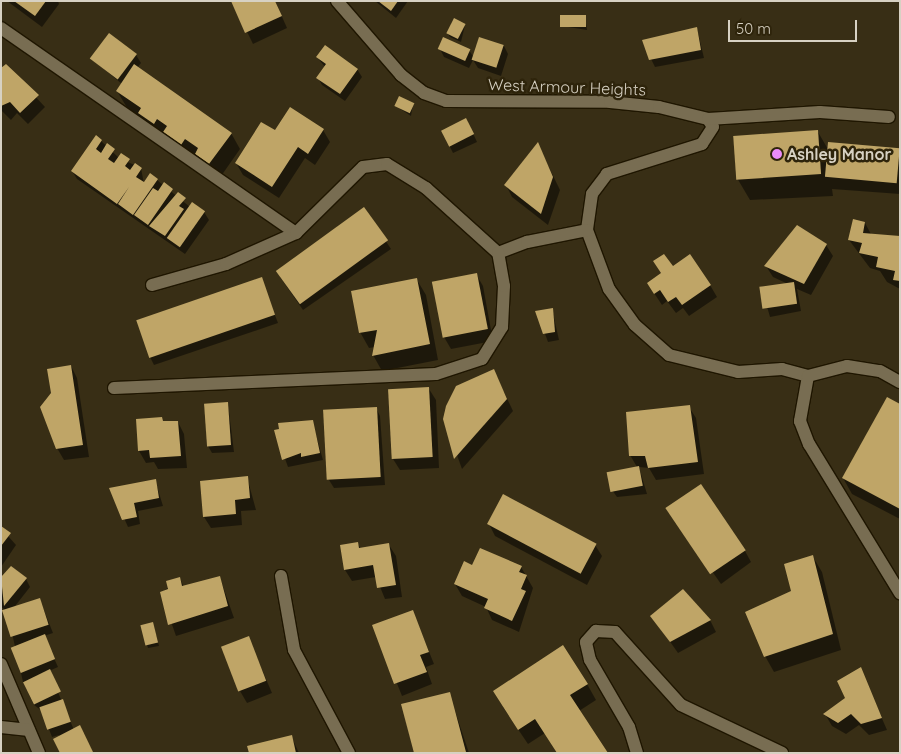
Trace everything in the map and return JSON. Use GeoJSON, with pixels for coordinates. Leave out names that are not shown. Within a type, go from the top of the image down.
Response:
{"type":"FeatureCollection","features":[{"type":"Feature","properties":{"kind":"street","name":"West Armour Heights"},"geometry":{"type":"LineString","coordinates":[[337,1],[400,74],[424,93],[446,101],[610,102],[658,107],[708,119],[820,112],[889,117]]}},
{"type":"Feature","properties":{"kind":"street"},"geometry":{"type":"LineString","coordinates":[[1,28],[296,232]]}},
{"type":"Feature","properties":{"kind":"street"},"geometry":{"type":"LineString","coordinates":[[708,119],[713,127],[702,144],[607,174],[592,194],[587,230],[609,289],[635,325],[669,355],[738,372],[782,369],[808,376],[847,366],[880,371],[900,382]]}},
{"type":"Feature","properties":{"kind":"street"},"geometry":{"type":"LineString","coordinates":[[114,388],[436,374],[482,358],[502,327],[504,286],[498,253],[426,188],[387,164],[363,167],[296,232],[226,264],[152,286]]}},
{"type":"Feature","properties":{"kind":"street"},"geometry":{"type":"LineString","coordinates":[[498,253],[587,230]]}},
{"type":"Feature","properties":{"kind":"street"},"geometry":{"type":"LineString","coordinates":[[808,376],[800,421],[809,444],[900,593]]}},
{"type":"Feature","properties":{"kind":"street"},"geometry":{"type":"LineString","coordinates":[[281,576],[294,650],[349,753]]}},
{"type":"Feature","properties":{"kind":"street"},"geometry":{"type":"LineString","coordinates":[[636,753],[629,727],[590,660],[586,642],[596,631],[615,632],[682,706],[782,753]]}},
{"type":"Feature","properties":{"kind":"street"},"geometry":{"type":"LineString","coordinates":[[1,664],[39,753]]}},
{"type":"Feature","properties":{"kind":"street"},"geometry":{"type":"LineString","coordinates":[[1,727],[29,730]]}},
{"type":"Feature","properties":{"kind":"building"},"geometry":{"type":"Polygon","coordinates":[[[14,1],[46,1],[35,16],[14,1]]]}},
{"type":"Feature","properties":{"kind":"building"},"geometry":{"type":"Polygon","coordinates":[[[231,1],[275,1],[282,16],[245,33],[231,1]]]}},
{"type":"Feature","properties":{"kind":"building"},"geometry":{"type":"Polygon","coordinates":[[[378,1],[398,1],[391,11],[378,1]]]}},
{"type":"Feature","properties":{"kind":"building"},"geometry":{"type":"Polygon","coordinates":[[[560,15],[586,15],[586,27],[560,27],[560,15]]]}},
{"type":"Feature","properties":{"kind":"building"},"geometry":{"type":"Polygon","coordinates":[[[454,18],[466,24],[458,39],[446,33],[454,18]]]}},
{"type":"Feature","properties":{"kind":"building"},"geometry":{"type":"Polygon","coordinates":[[[697,27],[701,50],[649,60],[642,40],[697,27]]]}},
{"type":"Feature","properties":{"kind":"building"},"geometry":{"type":"Polygon","coordinates":[[[109,33],[137,54],[118,80],[90,59],[109,33]]]}},
{"type":"Feature","properties":{"kind":"building"},"geometry":{"type":"Polygon","coordinates":[[[443,37],[470,49],[465,61],[438,49],[443,37]]]}},
{"type":"Feature","properties":{"kind":"building"},"geometry":{"type":"Polygon","coordinates":[[[479,37],[504,45],[496,68],[472,60],[479,37]]]}},
{"type":"Feature","properties":{"kind":"building"},"geometry":{"type":"Polygon","coordinates":[[[325,45],[358,69],[340,94],[316,78],[326,64],[316,57],[325,45]]]}},
{"type":"Feature","properties":{"kind":"building"},"geometry":{"type":"Polygon","coordinates":[[[6,64],[39,95],[20,113],[10,102],[1,106],[1,68],[6,64]]]}},
{"type":"Feature","properties":{"kind":"building"},"geometry":{"type":"Polygon","coordinates":[[[134,64],[232,133],[209,164],[195,154],[198,148],[185,139],[181,145],[163,132],[167,126],[157,119],[154,124],[138,113],[141,108],[116,91],[134,64]]]}},
{"type":"Feature","properties":{"kind":"building"},"geometry":{"type":"Polygon","coordinates":[[[399,96],[414,103],[410,113],[394,106],[399,96]]]}},
{"type":"Feature","properties":{"kind":"building"},"geometry":{"type":"Polygon","coordinates":[[[290,107],[324,129],[308,154],[298,147],[272,187],[235,163],[261,122],[275,130],[290,107]]]}},
{"type":"Feature","properties":{"kind":"building"},"geometry":{"type":"Polygon","coordinates":[[[466,118],[474,134],[449,147],[441,131],[466,118]]]}},
{"type":"Feature","properties":{"kind":"building","name":"Ashley Manor"},"geometry":{"type":"Polygon","coordinates":[[[818,130],[821,174],[736,180],[733,136],[818,130]]]}},
{"type":"Feature","properties":{"kind":"building"},"geometry":{"type":"Polygon","coordinates":[[[96,135],[102,140],[96,149],[101,153],[107,143],[115,149],[108,159],[114,163],[121,153],[130,159],[125,166],[130,170],[135,163],[142,168],[136,177],[144,182],[150,173],[158,179],[133,215],[118,204],[129,187],[117,204],[71,171],[96,135]]]}},
{"type":"Feature","properties":{"kind":"building"},"geometry":{"type":"Polygon","coordinates":[[[538,142],[553,177],[541,214],[504,185],[538,142]]]}},
{"type":"Feature","properties":{"kind":"building"},"geometry":{"type":"Polygon","coordinates":[[[828,142],[900,148],[897,183],[825,177],[828,142]]]}},
{"type":"Feature","properties":{"kind":"building"},"geometry":{"type":"Polygon","coordinates":[[[164,182],[173,189],[148,225],[134,215],[153,188],[158,191],[164,182]]]}},
{"type":"Feature","properties":{"kind":"building"},"geometry":{"type":"Polygon","coordinates":[[[178,192],[186,198],[179,206],[184,209],[165,236],[149,226],[178,192]]]}},
{"type":"Feature","properties":{"kind":"building"},"geometry":{"type":"Polygon","coordinates":[[[192,202],[205,211],[180,247],[167,238],[192,202]]]}},
{"type":"Feature","properties":{"kind":"building"},"geometry":{"type":"Polygon","coordinates":[[[364,207],[388,240],[300,304],[276,271],[364,207]]]}},
{"type":"Feature","properties":{"kind":"building"},"geometry":{"type":"Polygon","coordinates":[[[853,219],[865,222],[863,233],[900,236],[900,281],[893,280],[895,271],[876,267],[878,257],[859,253],[862,243],[848,240],[853,219]]]}},
{"type":"Feature","properties":{"kind":"building"},"geometry":{"type":"Polygon","coordinates":[[[797,225],[827,244],[804,284],[764,266],[797,225]]]}},
{"type":"Feature","properties":{"kind":"building"},"geometry":{"type":"Polygon","coordinates":[[[664,254],[673,266],[690,254],[711,285],[682,305],[676,297],[668,302],[660,290],[654,294],[647,283],[661,273],[653,261],[664,254]]]}},
{"type":"Feature","properties":{"kind":"building"},"geometry":{"type":"Polygon","coordinates":[[[477,273],[488,329],[443,338],[432,282],[477,273]]]}},
{"type":"Feature","properties":{"kind":"building"},"geometry":{"type":"Polygon","coordinates":[[[262,277],[275,315],[149,358],[136,320],[262,277]]]}},
{"type":"Feature","properties":{"kind":"building"},"geometry":{"type":"Polygon","coordinates":[[[417,278],[430,344],[372,356],[377,330],[359,333],[351,291],[417,278]]]}},
{"type":"Feature","properties":{"kind":"building"},"geometry":{"type":"Polygon","coordinates":[[[794,282],[797,304],[762,309],[759,287],[794,282]]]}},
{"type":"Feature","properties":{"kind":"building"},"geometry":{"type":"Polygon","coordinates":[[[553,308],[555,332],[543,334],[535,311],[553,308]]]}},
{"type":"Feature","properties":{"kind":"building"},"geometry":{"type":"Polygon","coordinates":[[[71,365],[83,445],[56,449],[40,407],[51,393],[47,369],[71,365]]]}},
{"type":"Feature","properties":{"kind":"building"},"geometry":{"type":"Polygon","coordinates":[[[494,369],[507,399],[454,459],[443,419],[446,406],[456,386],[494,369]]]}},
{"type":"Feature","properties":{"kind":"building"},"geometry":{"type":"Polygon","coordinates":[[[429,387],[433,457],[392,459],[388,389],[429,387]]]}},
{"type":"Feature","properties":{"kind":"building"},"geometry":{"type":"Polygon","coordinates":[[[887,397],[900,404],[900,509],[842,478],[887,397]]]}},
{"type":"Feature","properties":{"kind":"building"},"geometry":{"type":"Polygon","coordinates":[[[228,402],[231,445],[207,447],[204,404],[228,402]]]}},
{"type":"Feature","properties":{"kind":"building"},"geometry":{"type":"Polygon","coordinates":[[[690,405],[698,462],[648,468],[645,456],[629,456],[626,412],[690,405]]]}},
{"type":"Feature","properties":{"kind":"building"},"geometry":{"type":"Polygon","coordinates":[[[377,407],[381,477],[327,480],[323,410],[377,407]]]}},
{"type":"Feature","properties":{"kind":"building"},"geometry":{"type":"Polygon","coordinates":[[[162,417],[163,421],[178,421],[181,456],[150,458],[149,450],[138,451],[136,419],[162,417]]]}},
{"type":"Feature","properties":{"kind":"building"},"geometry":{"type":"Polygon","coordinates":[[[313,420],[320,453],[301,457],[301,453],[282,460],[274,430],[279,429],[278,423],[313,420]]]}},
{"type":"Feature","properties":{"kind":"building"},"geometry":{"type":"Polygon","coordinates":[[[639,466],[643,486],[610,492],[607,472],[639,466]]]}},
{"type":"Feature","properties":{"kind":"building"},"geometry":{"type":"Polygon","coordinates":[[[248,476],[250,498],[235,500],[236,514],[203,517],[200,481],[248,476]]]}},
{"type":"Feature","properties":{"kind":"building"},"geometry":{"type":"Polygon","coordinates":[[[156,479],[159,498],[134,503],[137,517],[122,520],[109,488],[156,479]]]}},
{"type":"Feature","properties":{"kind":"building"},"geometry":{"type":"Polygon","coordinates":[[[701,484],[746,550],[710,574],[665,508],[701,484]]]}},
{"type":"Feature","properties":{"kind":"building"},"geometry":{"type":"Polygon","coordinates":[[[503,494],[597,544],[581,574],[487,524],[503,494]]]}},
{"type":"Feature","properties":{"kind":"building"},"geometry":{"type":"Polygon","coordinates":[[[1,526],[11,533],[1,546],[1,526]]]}},
{"type":"Feature","properties":{"kind":"building"},"geometry":{"type":"Polygon","coordinates":[[[358,542],[359,548],[389,543],[396,585],[377,588],[373,565],[344,570],[340,545],[358,542]]]}},
{"type":"Feature","properties":{"kind":"building"},"geometry":{"type":"Polygon","coordinates":[[[480,548],[522,566],[519,572],[527,575],[521,589],[526,591],[512,621],[484,608],[488,599],[454,584],[464,561],[472,565],[480,548]]]}},
{"type":"Feature","properties":{"kind":"building"},"geometry":{"type":"Polygon","coordinates":[[[813,555],[833,634],[764,657],[745,612],[791,591],[784,564],[813,555]]]}},
{"type":"Feature","properties":{"kind":"building"},"geometry":{"type":"Polygon","coordinates":[[[11,566],[27,578],[4,606],[1,577],[11,566]]]}},
{"type":"Feature","properties":{"kind":"building"},"geometry":{"type":"Polygon","coordinates":[[[220,576],[228,606],[168,625],[160,592],[168,589],[166,581],[180,577],[182,586],[220,576]]]}},
{"type":"Feature","properties":{"kind":"building"},"geometry":{"type":"Polygon","coordinates":[[[683,589],[711,620],[670,642],[650,616],[683,589]]]}},
{"type":"Feature","properties":{"kind":"building"},"geometry":{"type":"Polygon","coordinates":[[[40,598],[49,625],[11,637],[2,610],[40,598]]]}},
{"type":"Feature","properties":{"kind":"building"},"geometry":{"type":"Polygon","coordinates":[[[413,610],[429,652],[420,655],[427,672],[394,684],[372,625],[413,610]]]}},
{"type":"Feature","properties":{"kind":"building"},"geometry":{"type":"Polygon","coordinates":[[[153,622],[158,642],[145,646],[140,625],[153,622]]]}},
{"type":"Feature","properties":{"kind":"building"},"geometry":{"type":"Polygon","coordinates":[[[45,634],[55,659],[21,673],[11,648],[45,634]]]}},
{"type":"Feature","properties":{"kind":"building"},"geometry":{"type":"Polygon","coordinates":[[[249,636],[266,681],[238,692],[221,647],[249,636]]]}},
{"type":"Feature","properties":{"kind":"building"},"geometry":{"type":"Polygon","coordinates":[[[563,645],[588,684],[570,695],[608,753],[557,753],[535,719],[518,730],[493,691],[563,645]]]}},
{"type":"Feature","properties":{"kind":"building"},"geometry":{"type":"Polygon","coordinates":[[[861,667],[882,718],[861,724],[851,714],[838,723],[823,714],[845,698],[837,681],[861,667]]]}},
{"type":"Feature","properties":{"kind":"building"},"geometry":{"type":"Polygon","coordinates":[[[50,669],[61,691],[34,705],[23,682],[50,669]]]}},
{"type":"Feature","properties":{"kind":"building"},"geometry":{"type":"Polygon","coordinates":[[[450,692],[466,752],[414,753],[401,704],[450,692]]]}},
{"type":"Feature","properties":{"kind":"building"},"geometry":{"type":"Polygon","coordinates":[[[63,699],[71,722],[47,730],[39,707],[63,699]]]}},
{"type":"Feature","properties":{"kind":"building"},"geometry":{"type":"Polygon","coordinates":[[[80,725],[93,752],[60,753],[53,739],[80,725]]]}},
{"type":"Feature","properties":{"kind":"building"},"geometry":{"type":"Polygon","coordinates":[[[292,735],[296,753],[249,753],[247,746],[292,735]]]}},
{"type":"Feature","properties":{"kind":"place","name":"Ashley Manor"},"geometry":{"type":"Point","coordinates":[777,154]}}]}
